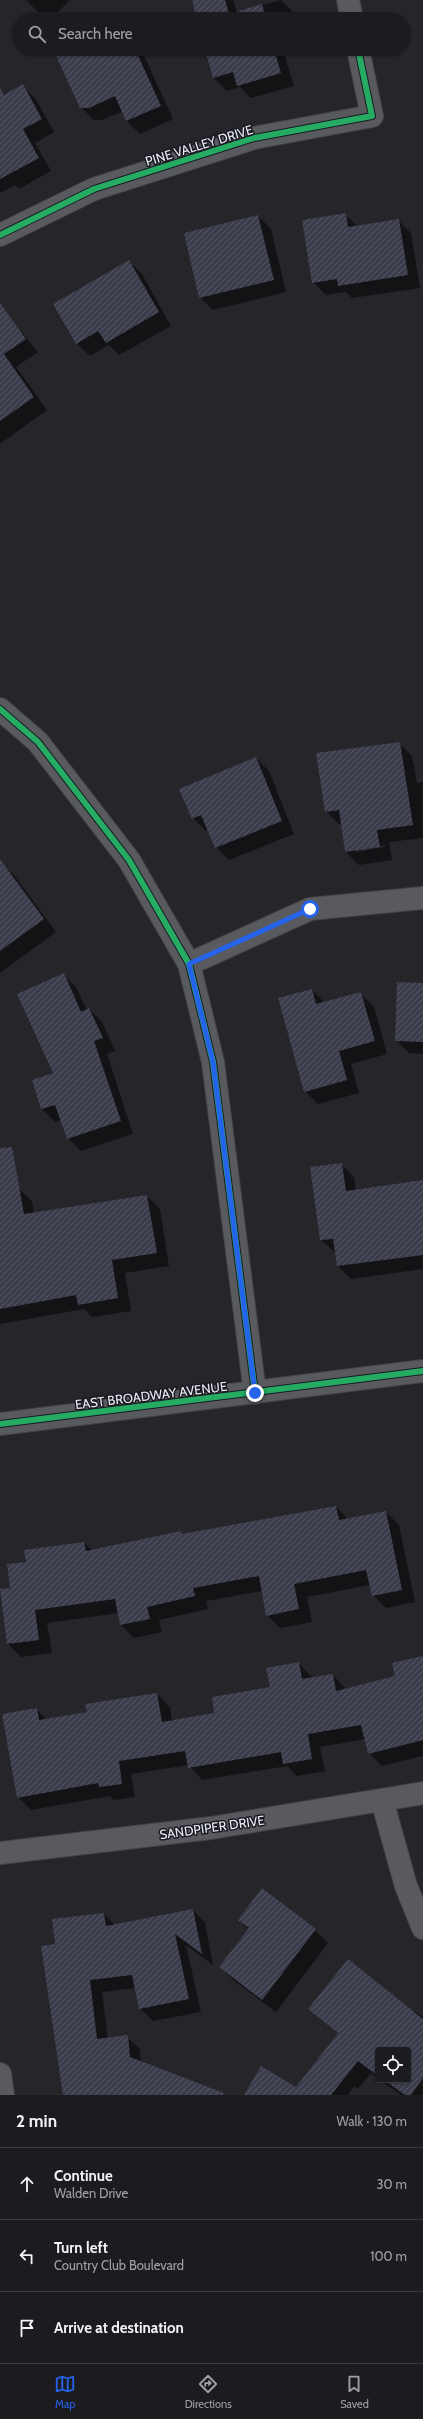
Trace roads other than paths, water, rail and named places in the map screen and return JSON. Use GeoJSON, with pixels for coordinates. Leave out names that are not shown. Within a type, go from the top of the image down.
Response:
{"type":"FeatureCollection","features":[{"type":"Feature","properties":{"kind":"street"},"geometry":{"type":"LineString","coordinates":[[348,0],[351,12]]}},
{"type":"Feature","properties":{"kind":"street","name":"PINE VALLEY DRIVE"},"geometry":{"type":"LineString","coordinates":[[0,235],[102,186],[254,138],[372,116],[359,56]]}},
{"type":"Feature","properties":{"kind":"street"},"geometry":{"type":"LineString","coordinates":[[0,709],[38,742],[129,860],[189,964],[213,1062],[255,1393]]}},
{"type":"Feature","properties":{"kind":"street"},"geometry":{"type":"LineString","coordinates":[[189,964],[310,909],[423,898]]}},
{"type":"Feature","properties":{"kind":"street","name":"EAST BROADWAY AVENUE"},"geometry":{"type":"LineString","coordinates":[[0,1424],[423,1371]]}},
{"type":"Feature","properties":{"kind":"street","name":"SANDPIPER DRIVE"},"geometry":{"type":"LineString","coordinates":[[0,1853],[211,1828],[423,1793]]}},
{"type":"Feature","properties":{"kind":"street"},"geometry":{"type":"LineString","coordinates":[[382,1800],[406,1886],[423,1928]]}},
{"type":"Feature","properties":{"kind":"street"},"geometry":{"type":"LineString","coordinates":[[0,2074],[3,2095]]}}]}
